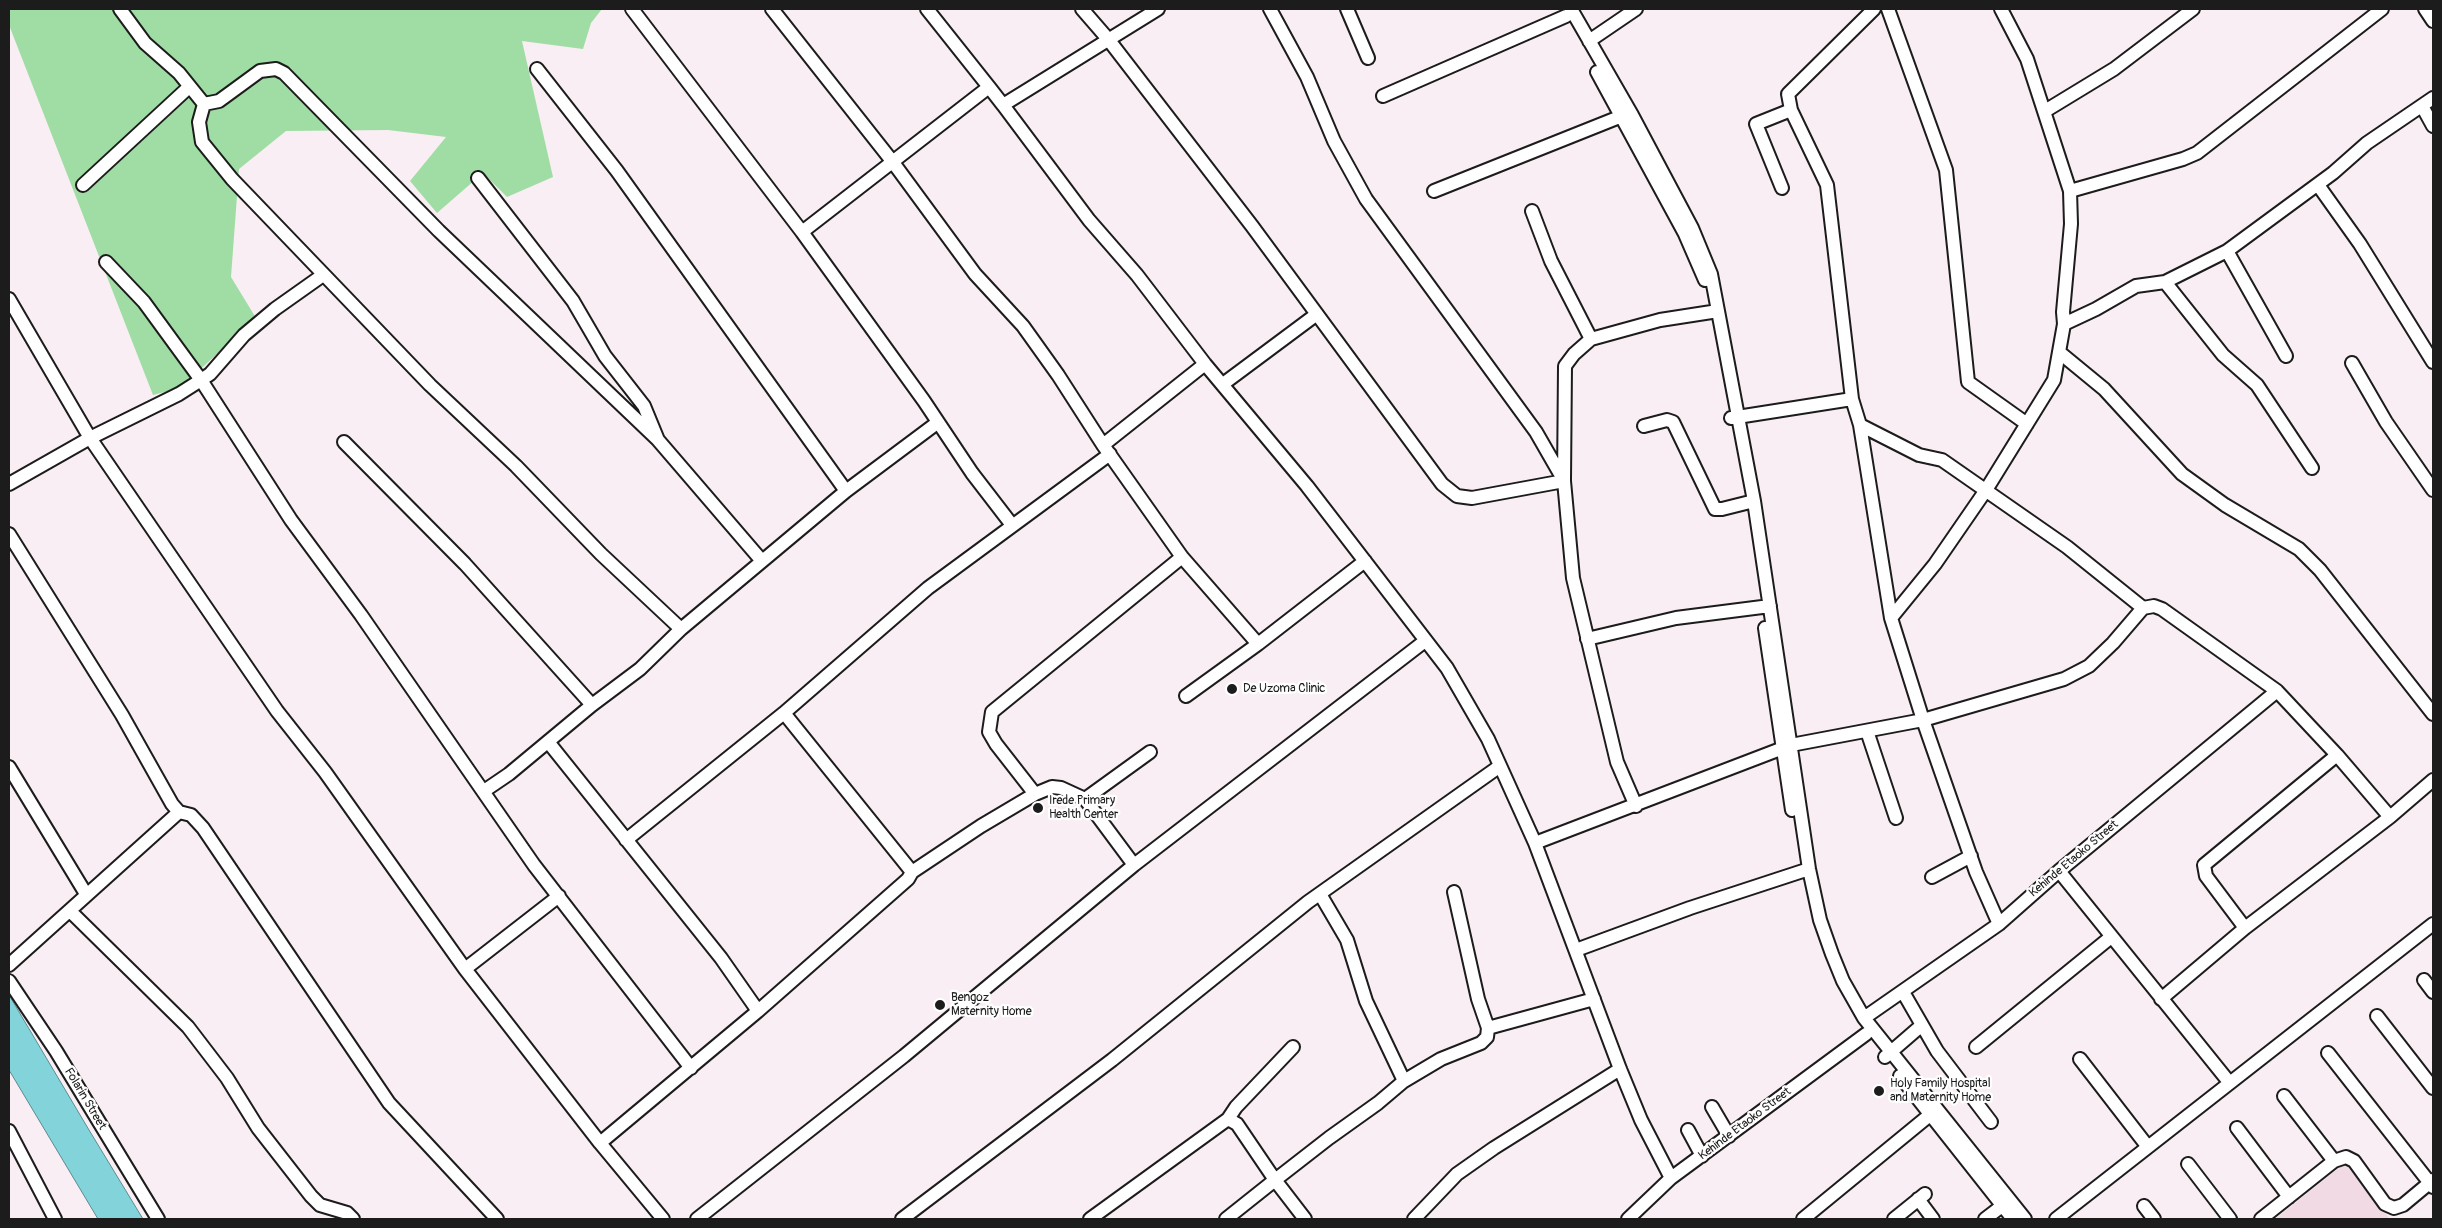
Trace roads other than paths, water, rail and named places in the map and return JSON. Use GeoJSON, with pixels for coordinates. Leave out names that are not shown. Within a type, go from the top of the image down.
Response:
{"type":"FeatureCollection","features":[{"type":"Feature","properties":{"kind":"street"},"geometry":{"type":"LineString","coordinates":[[120,9],[146,43],[170,63],[204,104]]}},
{"type":"Feature","properties":{"kind":"street"},"geometry":{"type":"LineString","coordinates":[[632,9],[802,232],[972,473],[1012,525]]}},
{"type":"Feature","properties":{"kind":"street"},"geometry":{"type":"LineString","coordinates":[[772,9],[892,161],[975,274],[1023,326],[1058,375],[1106,450],[1182,556],[1258,644]]}},
{"type":"Feature","properties":{"kind":"street"},"geometry":{"type":"LineString","coordinates":[[927,9],[1003,105],[1089,220],[1137,276],[1205,364],[1307,486],[1447,668],[1488,740],[1535,843],[1620,1069],[1641,1120],[1671,1178]]}},
{"type":"Feature","properties":{"kind":"street"},"geometry":{"type":"LineString","coordinates":[[1082,9],[1108,39],[1317,314],[1442,484],[1457,496],[1472,498],[1487,497],[1564,481]]}},
{"type":"Feature","properties":{"kind":"street"},"geometry":{"type":"LineString","coordinates":[[1003,105],[1158,9]]}},
{"type":"Feature","properties":{"kind":"street"},"geometry":{"type":"LineString","coordinates":[[1270,9],[1307,77],[1334,141],[1366,199],[1536,432],[1564,481]]}},
{"type":"Feature","properties":{"kind":"street"},"geometry":{"type":"LineString","coordinates":[[1347,9],[1368,58]]}},
{"type":"Feature","properties":{"kind":"street"},"geometry":{"type":"LineString","coordinates":[[1589,42],[1636,9]]}},
{"type":"Feature","properties":{"kind":"street"},"geometry":{"type":"LineString","coordinates":[[1874,9],[1788,94],[1791,110],[1827,185],[1852,399],[1860,425],[1891,618],[1923,720],[1972,856],[1999,924]]}},
{"type":"Feature","properties":{"kind":"street"},"geometry":{"type":"LineString","coordinates":[[1888,9],[1946,170],[1968,382],[2028,424]]}},
{"type":"Feature","properties":{"kind":"street"},"geometry":{"type":"LineString","coordinates":[[1891,618],[1935,564],[1986,490],[2054,380],[2064,324],[2063,312],[2071,224],[2070,191],[2027,59],[2001,9]]}},
{"type":"Feature","properties":{"kind":"street"},"geometry":{"type":"LineString","coordinates":[[2045,111],[2114,69],[2193,9]]}},
{"type":"Feature","properties":{"kind":"street"},"geometry":{"type":"LineString","coordinates":[[2070,191],[2175,162],[2197,152],[2382,9]]}},
{"type":"Feature","properties":{"kind":"street"},"geometry":{"type":"LineString","coordinates":[[2424,9],[2433,21]]}},
{"type":"Feature","properties":{"kind":"street"},"geometry":{"type":"LineString","coordinates":[[1566,11],[1589,42],[1632,116],[1692,228],[1712,274],[1715,311],[1750,502],[1813,921],[1834,981],[1866,1034],[1888,1054]]}},
{"type":"Feature","properties":{"kind":"street"},"geometry":{"type":"LineString","coordinates":[[1383,96],[1566,11]]}},
{"type":"Feature","properties":{"kind":"street"},"geometry":{"type":"LineString","coordinates":[[1566,11],[1688,242],[1704,276],[1715,311]]}},
{"type":"Feature","properties":{"kind":"street"},"geometry":{"type":"LineString","coordinates":[[204,104],[219,101],[260,71],[276,69],[284,73],[439,231],[658,440],[762,560]]}},
{"type":"Feature","properties":{"kind":"street"},"geometry":{"type":"LineString","coordinates":[[537,69],[617,171],[846,491]]}},
{"type":"Feature","properties":{"kind":"street"},"geometry":{"type":"LineString","coordinates":[[83,185],[189,87]]}},
{"type":"Feature","properties":{"kind":"street"},"geometry":{"type":"LineString","coordinates":[[802,232],[989,87]]}},
{"type":"Feature","properties":{"kind":"street"},"geometry":{"type":"LineString","coordinates":[[2064,324],[2096,310],[2136,286],[2165,282],[2227,251],[2318,185],[2367,143],[2433,98]]}},
{"type":"Feature","properties":{"kind":"street"},"geometry":{"type":"LineString","coordinates":[[204,104],[199,122],[199,133],[210,155],[430,385],[516,466],[601,554],[681,629]]}},
{"type":"Feature","properties":{"kind":"street"},"geometry":{"type":"LineString","coordinates":[[2422,106],[2433,126]]}},
{"type":"Feature","properties":{"kind":"street"},"geometry":{"type":"LineString","coordinates":[[1782,188],[1756,124],[1791,110]]}},
{"type":"Feature","properties":{"kind":"street"},"geometry":{"type":"LineString","coordinates":[[1434,191],[1622,116]]}},
{"type":"Feature","properties":{"kind":"street"},"geometry":{"type":"LineString","coordinates":[[478,178],[573,301],[605,356],[644,406],[658,440]]}},
{"type":"Feature","properties":{"kind":"street"},"geometry":{"type":"LineString","coordinates":[[2318,185],[2360,244],[2433,362]]}},
{"type":"Feature","properties":{"kind":"street"},"geometry":{"type":"LineString","coordinates":[[1532,211],[1551,261],[1591,339]]}},
{"type":"Feature","properties":{"kind":"street"},"geometry":{"type":"LineString","coordinates":[[2227,251],[2286,356]]}},
{"type":"Feature","properties":{"kind":"street"},"geometry":{"type":"LineString","coordinates":[[106,262],[144,302],[201,380],[291,520],[362,615],[534,865],[691,1068]]}},
{"type":"Feature","properties":{"kind":"street"},"geometry":{"type":"LineString","coordinates":[[9,484],[90,438],[201,380],[210,374],[244,335],[275,309],[323,275]]}},
{"type":"Feature","properties":{"kind":"street"},"geometry":{"type":"LineString","coordinates":[[2165,282],[2223,355],[2257,385],[2312,468]]}},
{"type":"Feature","properties":{"kind":"street"},"geometry":{"type":"LineString","coordinates":[[9,299],[90,438],[277,711],[325,772],[465,969],[600,1143],[663,1219]]}},
{"type":"Feature","properties":{"kind":"street"},"geometry":{"type":"LineString","coordinates":[[1636,806],[1617,762],[1573,578],[1564,481],[1565,366],[1574,354],[1591,339],[1660,320],[1715,311]]}},
{"type":"Feature","properties":{"kind":"street"},"geometry":{"type":"LineString","coordinates":[[1223,384],[1317,314]]}},
{"type":"Feature","properties":{"kind":"street"},"geometry":{"type":"LineString","coordinates":[[2059,352],[2104,389],[2182,474],[2225,506],[2299,549],[2320,570],[2433,714]]}},
{"type":"Feature","properties":{"kind":"street"},"geometry":{"type":"LineString","coordinates":[[2352,363],[2386,422],[2433,490]]}},
{"type":"Feature","properties":{"kind":"street"},"geometry":{"type":"LineString","coordinates":[[626,840],[784,713],[928,588],[1012,525],[1106,450],[1205,364]]}},
{"type":"Feature","properties":{"kind":"street"},"geometry":{"type":"LineString","coordinates":[[1735,416],[1852,399]]}},
{"type":"Feature","properties":{"kind":"street"},"geometry":{"type":"LineString","coordinates":[[1644,426],[1667,420],[1672,422],[1715,509],[1750,502]]}},
{"type":"Feature","properties":{"kind":"street"},"geometry":{"type":"LineString","coordinates":[[484,791],[549,743],[592,705],[640,669],[681,629],[846,491],[938,423]]}},
{"type":"Feature","properties":{"kind":"street"},"geometry":{"type":"LineString","coordinates":[[1860,425],[1919,455],[1942,460],[2068,547],[2144,608]]}},
{"type":"Feature","properties":{"kind":"street"},"geometry":{"type":"LineString","coordinates":[[344,442],[465,564],[592,705]]}},
{"type":"Feature","properties":{"kind":"street"},"geometry":{"type":"LineString","coordinates":[[9,534],[122,715],[179,812],[191,815],[203,828],[389,1103],[497,1219]]}},
{"type":"Feature","properties":{"kind":"street"},"geometry":{"type":"LineString","coordinates":[[1035,794],[996,744],[989,732],[992,712],[1182,556]]}},
{"type":"Feature","properties":{"kind":"street"},"geometry":{"type":"LineString","coordinates":[[1186,696],[1258,644],[1365,561]]}},
{"type":"Feature","properties":{"kind":"street"},"geometry":{"type":"LineString","coordinates":[[1587,640],[1676,618],[1766,606]]}},
{"type":"Feature","properties":{"kind":"street"},"geometry":{"type":"LineString","coordinates":[[1535,843],[1787,747],[1923,720],[2064,679],[2089,666],[2113,643],[2144,608],[2154,606],[2162,609],[2277,691],[2337,755],[2390,817]]}},
{"type":"Feature","properties":{"kind":"street"},"geometry":{"type":"LineString","coordinates":[[696,1219],[904,1056],[1134,865],[1425,641]]}},
{"type":"Feature","properties":{"kind":"street","name":"Kehinde Etaoko Street"},"geometry":{"type":"LineString","coordinates":[[1864,1018],[1999,924],[2059,871],[2277,691]]}},
{"type":"Feature","properties":{"kind":"street"},"geometry":{"type":"LineString","coordinates":[[784,713],[912,872]]}},
{"type":"Feature","properties":{"kind":"street"},"geometry":{"type":"LineString","coordinates":[[1866,731],[1896,818]]}},
{"type":"Feature","properties":{"kind":"street"},"geometry":{"type":"LineString","coordinates":[[549,743],[721,958],[758,1011]]}},
{"type":"Feature","properties":{"kind":"street"},"geometry":{"type":"LineString","coordinates":[[1086,799],[1150,752]]}},
{"type":"Feature","properties":{"kind":"street"},"geometry":{"type":"LineString","coordinates":[[2246,928],[2206,876],[2204,865],[2337,755]]}},
{"type":"Feature","properties":{"kind":"street"},"geometry":{"type":"LineString","coordinates":[[902,1219],[1112,1060],[1237,957],[1320,894],[1500,766]]}},
{"type":"Feature","properties":{"kind":"street"},"geometry":{"type":"LineString","coordinates":[[9,767],[86,894]]}},
{"type":"Feature","properties":{"kind":"street"},"geometry":{"type":"LineString","coordinates":[[2161,999],[2246,928],[2390,817],[2433,780]]}},
{"type":"Feature","properties":{"kind":"street"},"geometry":{"type":"LineString","coordinates":[[600,1143],[758,1011],[908,879],[912,872],[981,826],[1035,794],[1052,787],[1061,788],[1086,799],[1134,865]]}},
{"type":"Feature","properties":{"kind":"street"},"geometry":{"type":"LineString","coordinates":[[9,965],[179,812]]}},
{"type":"Feature","properties":{"kind":"street"},"geometry":{"type":"LineString","coordinates":[[1932,877],[1972,856]]}},
{"type":"Feature","properties":{"kind":"street"},"geometry":{"type":"LineString","coordinates":[[1576,950],[1699,905],[1805,870]]}},
{"type":"Feature","properties":{"kind":"street"},"geometry":{"type":"LineString","coordinates":[[1805,870],[1832,954],[1843,981],[1864,1018],[1888,1054],[1923,1098],[2025,1219]]}},
{"type":"Feature","properties":{"kind":"street"},"geometry":{"type":"LineString","coordinates":[[2059,871],[2111,938],[2229,1082]]}},
{"type":"Feature","properties":{"kind":"street"},"geometry":{"type":"LineString","coordinates":[[1226,1219],[1404,1081],[1441,1060],[1481,1043],[1487,1037],[1488,1028],[1478,999],[1454,892]]}},
{"type":"Feature","properties":{"kind":"street"},"geometry":{"type":"LineString","coordinates":[[1320,894],[1347,940],[1366,1001],[1404,1081]]}},
{"type":"Feature","properties":{"kind":"street"},"geometry":{"type":"LineString","coordinates":[[465,969],[558,896]]}},
{"type":"Feature","properties":{"kind":"street"},"geometry":{"type":"LineString","coordinates":[[70,911],[188,1026],[226,1078],[258,1128],[320,1206],[346,1213],[353,1219]]}},
{"type":"Feature","properties":{"kind":"street"},"geometry":{"type":"LineString","coordinates":[[2056,1219],[2433,924]]}},
{"type":"Feature","properties":{"kind":"street"},"geometry":{"type":"LineString","coordinates":[[1976,1047],[2111,938]]}},
{"type":"Feature","properties":{"kind":"street"},"geometry":{"type":"LineString","coordinates":[[2424,980],[2433,992]]}},
{"type":"Feature","properties":{"kind":"street","name":"Folarin Street"},"geometry":{"type":"LineString","coordinates":[[9,981],[56,1051],[158,1219]]}},
{"type":"Feature","properties":{"kind":"street"},"geometry":{"type":"LineString","coordinates":[[1903,992],[1937,1051],[1991,1122]]}},
{"type":"Feature","properties":{"kind":"street"},"geometry":{"type":"LineString","coordinates":[[1488,1028],[1594,999]]}},
{"type":"Feature","properties":{"kind":"street"},"geometry":{"type":"LineString","coordinates":[[2377,1016],[2433,1088]]}},
{"type":"Feature","properties":{"kind":"street"},"geometry":{"type":"LineString","coordinates":[[1888,1054],[1922,1025]]}},
{"type":"Feature","properties":{"kind":"street","name":"Kehinde Etaoko Street"},"geometry":{"type":"LineString","coordinates":[[1628,1219],[1671,1178],[1866,1034]]}},
{"type":"Feature","properties":{"kind":"street"},"geometry":{"type":"LineString","coordinates":[[1090,1219],[1228,1119],[1236,1107],[1292,1047]]}},
{"type":"Feature","properties":{"kind":"street"},"geometry":{"type":"LineString","coordinates":[[2261,1219],[2334,1161],[2346,1157],[2354,1161],[2385,1204],[2394,1208],[2403,1204],[2432,1183],[2328,1053]]}},
{"type":"Feature","properties":{"kind":"street"},"geometry":{"type":"LineString","coordinates":[[2080,1059],[2148,1147]]}},
{"type":"Feature","properties":{"kind":"street"},"geometry":{"type":"LineString","coordinates":[[1414,1219],[1457,1174],[1494,1148],[1620,1069]]}},
{"type":"Feature","properties":{"kind":"street"},"geometry":{"type":"LineString","coordinates":[[2284,1096],[2334,1161]]}},
{"type":"Feature","properties":{"kind":"street"},"geometry":{"type":"LineString","coordinates":[[1923,1098],[1931,1114],[2013,1219]]}},
{"type":"Feature","properties":{"kind":"street"},"geometry":{"type":"LineString","coordinates":[[1712,1107],[1729,1136]]}},
{"type":"Feature","properties":{"kind":"street"},"geometry":{"type":"LineString","coordinates":[[1803,1219],[1931,1114]]}},
{"type":"Feature","properties":{"kind":"street"},"geometry":{"type":"LineString","coordinates":[[1228,1119],[1237,1124],[1275,1180],[1305,1219]]}},
{"type":"Feature","properties":{"kind":"street"},"geometry":{"type":"LineString","coordinates":[[2237,1128],[2289,1197]]}},
{"type":"Feature","properties":{"kind":"street"},"geometry":{"type":"LineString","coordinates":[[1688,1130],[1702,1156]]}},
{"type":"Feature","properties":{"kind":"street"},"geometry":{"type":"LineString","coordinates":[[9,1131],[55,1219]]}},
{"type":"Feature","properties":{"kind":"street"},"geometry":{"type":"LineString","coordinates":[[2188,1164],[2230,1219]]}},
{"type":"Feature","properties":{"kind":"street"},"geometry":{"type":"LineString","coordinates":[[1894,1219],[1922,1196],[1933,1219]]}},
{"type":"Feature","properties":{"kind":"street"},"geometry":{"type":"LineString","coordinates":[[1985,1219],[2002,1206]]}},
{"type":"Feature","properties":{"kind":"street"},"geometry":{"type":"LineString","coordinates":[[2144,1206],[2154,1219]]}},
{"type":"Feature","properties":{"kind":"water"},"geometry":{"type":"Polygon","coordinates":[[[9,995],[143,1219],[98,1219],[9,1070],[9,995]]]}},
{"type":"Feature","properties":{"kind":"place","name":"De Uzoma Clinic"},"geometry":{"type":"Point","coordinates":[1232,689]}},
{"type":"Feature","properties":{"kind":"place","name":"Irede Primary Health Center"},"geometry":{"type":"Point","coordinates":[1038,808]}},
{"type":"Feature","properties":{"kind":"place","name":"Bengoz Maternity Home"},"geometry":{"type":"Point","coordinates":[940,1005]}},
{"type":"Feature","properties":{"kind":"place","name":"Holy Family Hospital and Maternity Home"},"geometry":{"type":"Point","coordinates":[1879,1091]}}]}
